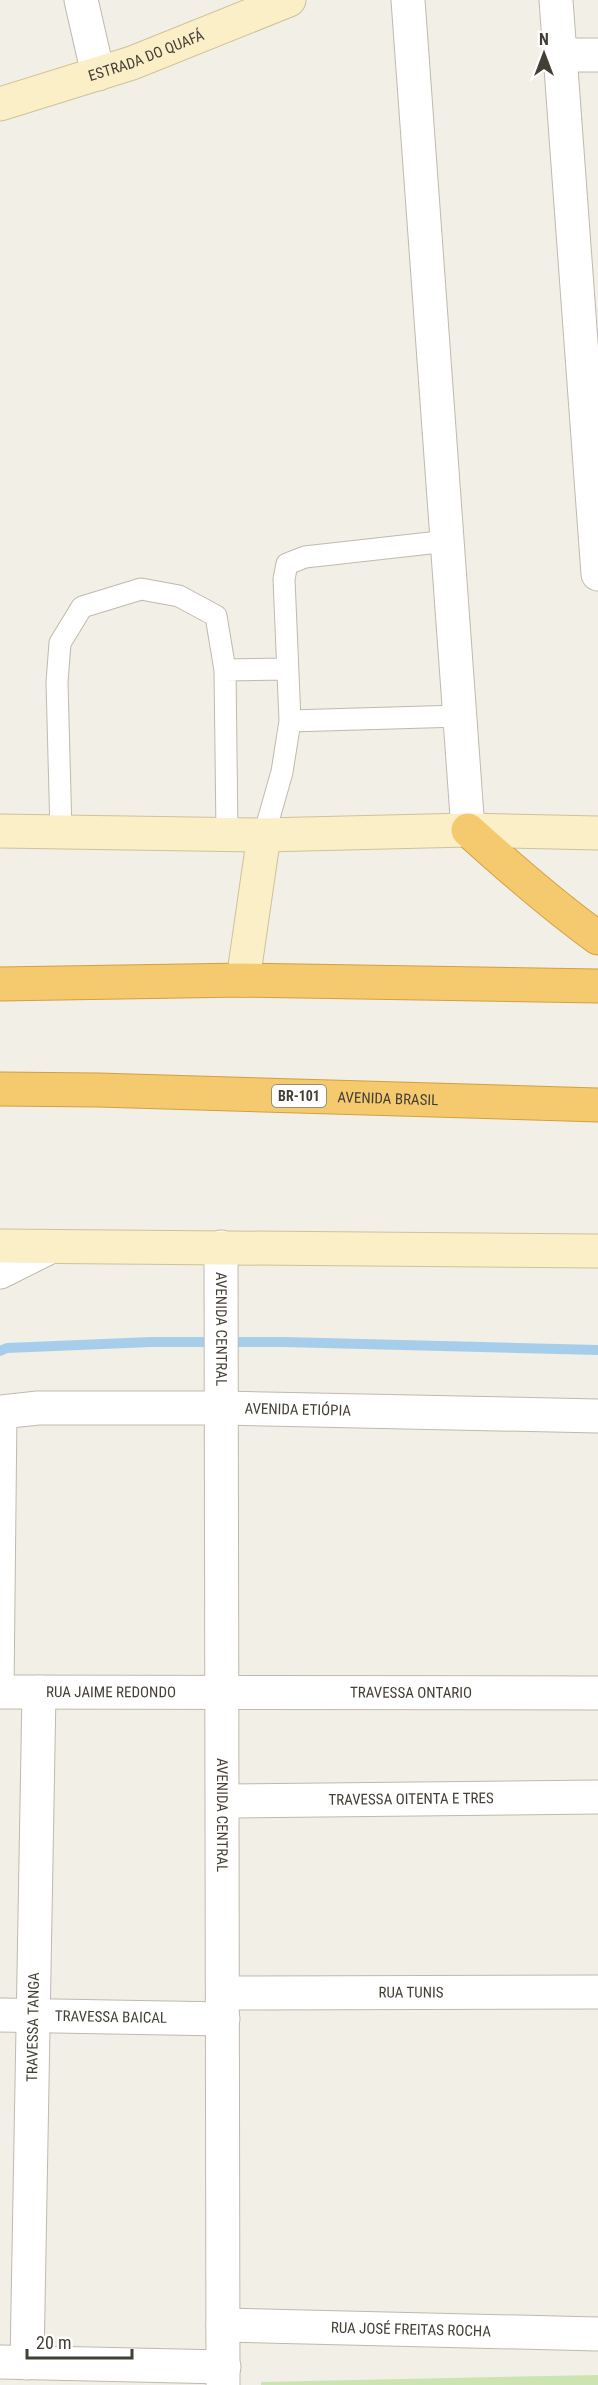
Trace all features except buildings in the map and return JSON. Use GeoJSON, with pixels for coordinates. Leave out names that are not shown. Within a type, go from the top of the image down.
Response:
{"type":"FeatureCollection","features":[{"type":"Feature","properties":{"kind":"highway"},"geometry":{"type":"LineString","coordinates":[[468,830],[569,918],[598,938]]}},
{"type":"Feature","properties":{"kind":"highway"},"geometry":{"type":"LineString","coordinates":[[0,984],[243,980],[598,986]]}},
{"type":"Feature","properties":{"kind":"highway","name":"AVENIDA BRASIL"},"geometry":{"type":"LineString","coordinates":[[0,1089],[598,1105]]}},
{"type":"Feature","properties":{"kind":"street"},"geometry":{"type":"LineString","coordinates":[[81,0],[98,74]]}},
{"type":"Feature","properties":{"kind":"street","name":"ESTRADA DO QUAFÁ"},"geometry":{"type":"LineString","coordinates":[[0,104],[132,63],[289,0]]}},
{"type":"Feature","properties":{"kind":"street"},"geometry":{"type":"LineString","coordinates":[[408,0],[468,830]]}},
{"type":"Feature","properties":{"kind":"street"},"geometry":{"type":"LineString","coordinates":[[556,0],[598,574]]}},
{"type":"Feature","properties":{"kind":"street"},"geometry":{"type":"LineString","coordinates":[[561,55],[598,55]]}},
{"type":"Feature","properties":{"kind":"street"},"geometry":{"type":"LineString","coordinates":[[0,831],[264,835],[468,830],[598,833]]}},
{"type":"Feature","properties":{"kind":"street"},"geometry":{"type":"LineString","coordinates":[[243,980],[264,835]]}},
{"type":"Feature","properties":{"kind":"street"},"geometry":{"type":"LineString","coordinates":[[0,1246],[598,1251]]}},
{"type":"Feature","properties":{"kind":"street"},"geometry":{"type":"LineString","coordinates":[[0,1272],[50,1247]]}},
{"type":"Feature","properties":{"kind":"street","name":"AVENIDA CENTRAL"},"geometry":{"type":"LineString","coordinates":[[221,1247],[224,2376]]}},
{"type":"Feature","properties":{"kind":"street","name":"AVENIDA ETIÓPIA"},"geometry":{"type":"LineString","coordinates":[[3,1412],[38,1408],[222,1408],[598,1416]]}},
{"type":"Feature","properties":{"kind":"street","name":"RUA JAIME REDONDO"},"geometry":{"type":"LineString","coordinates":[[2,1692],[223,1694]]}},
{"type":"Feature","properties":{"kind":"street","name":"TRAVESSA TANGA"},"geometry":{"type":"LineString","coordinates":[[14,2363],[33,2016],[39,1692]]}},
{"type":"Feature","properties":{"kind":"street","name":"TRAVESSA ONTARIO"},"geometry":{"type":"LineString","coordinates":[[223,1694],[598,1693]]}},
{"type":"Feature","properties":{"kind":"street","name":"TRAVESSA OITENTA E TRES"},"geometry":{"type":"LineString","coordinates":[[223,1801],[598,1797]]}},
{"type":"Feature","properties":{"kind":"street","name":"RUA TUNIS"},"geometry":{"type":"LineString","coordinates":[[223,2006],[598,1992]]}},
{"type":"Feature","properties":{"kind":"street","name":"TRAVESSA BAICAL"},"geometry":{"type":"LineString","coordinates":[[0,2015],[33,2016],[223,2006]]}},
{"type":"Feature","properties":{"kind":"street","name":"RUA JOSÉ FREITAS ROCHA"},"geometry":{"type":"LineString","coordinates":[[223,2325],[598,2334]]}},
{"type":"Feature","properties":{"kind":"street"},"geometry":{"type":"LineString","coordinates":[[14,2363],[224,2376]]}},
{"type":"Feature","properties":{"kind":"lane"},"geometry":{"type":"LineString","coordinates":[[264,835],[282,772],[290,721],[284,579],[287,564],[305,557],[448,541]]}},
{"type":"Feature","properties":{"kind":"lane"},"geometry":{"type":"LineString","coordinates":[[61,832],[57,682],[60,643],[82,607],[141,589],[179,596],[216,616],[225,670],[227,834]]}},
{"type":"Feature","properties":{"kind":"lane"},"geometry":{"type":"LineString","coordinates":[[225,670],[287,669]]}},
{"type":"Feature","properties":{"kind":"lane"},"geometry":{"type":"LineString","coordinates":[[290,721],[460,716]]}},
{"type":"Feature","properties":{"kind":"lane"},"geometry":{"type":"LineString","coordinates":[[2,1692],[3,1412]]}},
{"type":"Feature","properties":{"kind":"green space"},"geometry":{"type":"Polygon","coordinates":[[[598,2375],[598,2385],[261,2385],[261,2382],[598,2375]]]}},
{"type":"Feature","properties":{"kind":"waterway"},"geometry":{"type":"LineString","coordinates":[[0,1351],[7,1348],[151,1342],[284,1342],[598,1350]]}}]}
